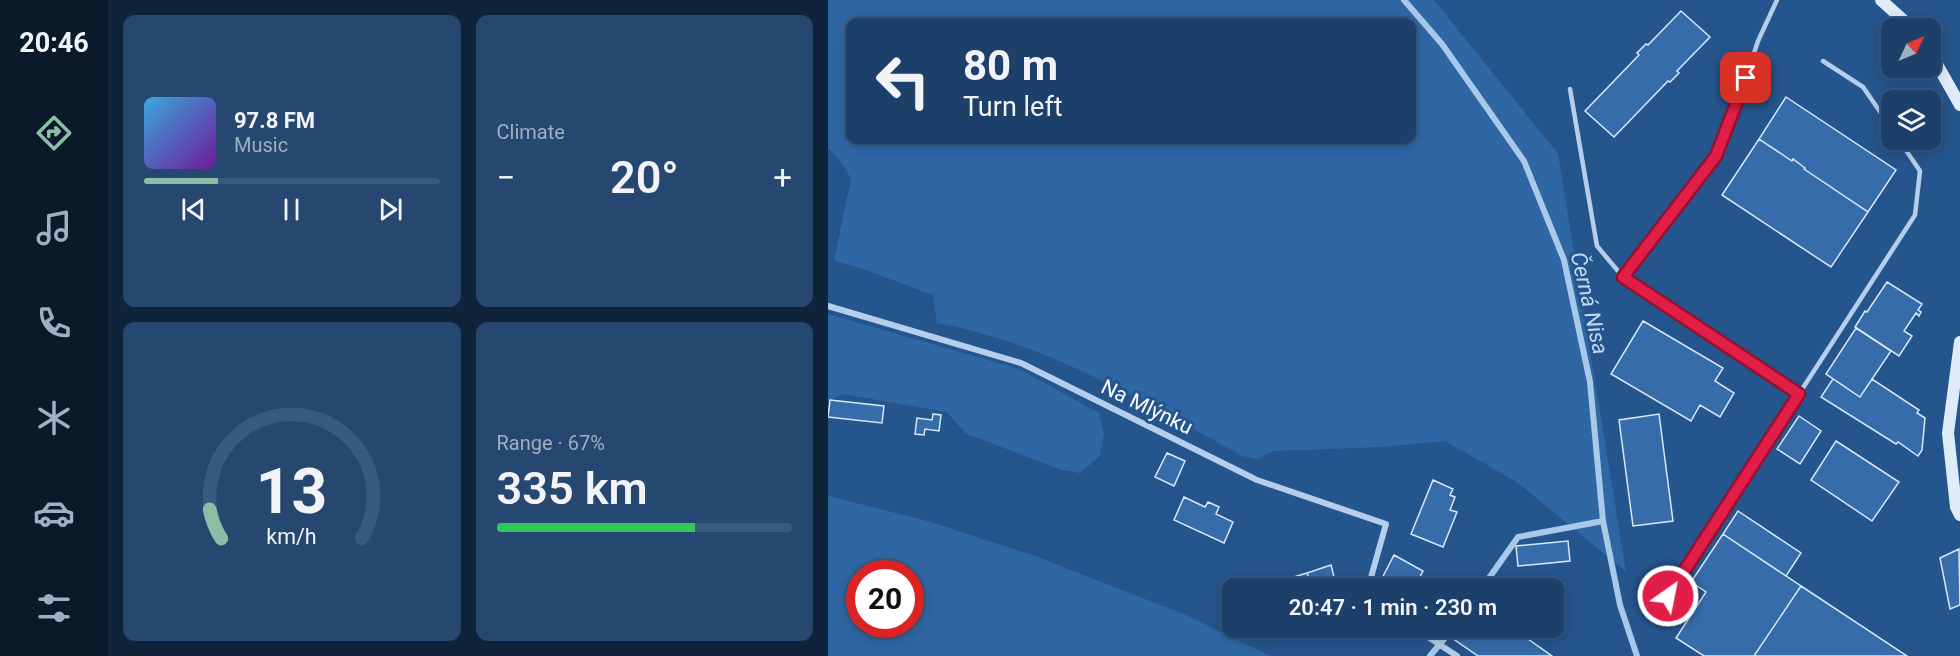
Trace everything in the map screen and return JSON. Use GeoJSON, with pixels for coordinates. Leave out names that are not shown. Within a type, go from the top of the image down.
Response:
{"type":"FeatureCollection","features":[{"type":"Feature","properties":{"kind":"street"},"geometry":{"type":"LineString","coordinates":[[1881,0],[1901,18]]}},
{"type":"Feature","properties":{"kind":"street"},"geometry":{"type":"LineString","coordinates":[[1941,71],[1960,105]]}},
{"type":"Feature","properties":{"kind":"street","name":"Na Mlýnku"},"geometry":{"type":"LineString","coordinates":[[828,306],[1021,363],[1257,480],[1386,524],[1371,578]]}},
{"type":"Feature","properties":{"kind":"street"},"geometry":{"type":"LineString","coordinates":[[1960,342],[1948,433],[1956,507],[1960,515]]}},
{"type":"Feature","properties":{"kind":"street"},"geometry":{"type":"LineString","coordinates":[[1430,638],[1457,656]]}},
{"type":"Feature","properties":{"kind":"lane"},"geometry":{"type":"LineString","coordinates":[[1623,277],[1716,156],[1740,96],[1758,41],[1777,0]]}},
{"type":"Feature","properties":{"kind":"lane"},"geometry":{"type":"LineString","coordinates":[[1823,61],[1863,87],[1881,113]]}},
{"type":"Feature","properties":{"kind":"lane"},"geometry":{"type":"LineString","coordinates":[[1569,89],[1597,246],[1623,277],[1799,394]]}},
{"type":"Feature","properties":{"kind":"lane"},"geometry":{"type":"LineString","coordinates":[[1668,596],[1915,215],[1920,171],[1906,150]]}},
{"type":"Feature","properties":{"kind":"shaded area"},"geometry":{"type":"Polygon","coordinates":[[[828,0],[1434,0],[1558,154],[1626,572],[1517,482],[1445,441],[1382,447],[1273,451],[1258,459],[1242,456],[1132,396],[1056,359],[1017,344],[937,323],[933,295],[855,266],[834,261],[851,178],[836,155],[828,148],[828,0]]]}},
{"type":"Feature","properties":{"kind":"shaded area"},"geometry":{"type":"Polygon","coordinates":[[[828,314],[1019,369],[1099,413],[1104,433],[1100,456],[1080,473],[1062,470],[965,433],[947,412],[843,394],[828,401],[828,314]]]}},
{"type":"Feature","properties":{"kind":"shaded area"},"geometry":{"type":"Polygon","coordinates":[[[828,496],[931,522],[1035,556],[1186,615],[1222,633],[1222,638],[1233,638],[1270,656],[828,656],[828,496]]]}},
{"type":"Feature","properties":{"kind":"building"},"geometry":{"type":"Polygon","coordinates":[[[1681,11],[1710,37],[1677,71],[1679,73],[1670,82],[1668,81],[1614,137],[1585,111],[1639,55],[1637,53],[1646,44],[1648,45],[1681,11]]]}},
{"type":"Feature","properties":{"kind":"building"},"geometry":{"type":"Polygon","coordinates":[[[1786,97],[1896,170],[1868,212],[1804,169],[1793,159],[1792,161],[1759,139],[1786,97]]]}},
{"type":"Feature","properties":{"kind":"building"},"geometry":{"type":"Polygon","coordinates":[[[1759,139],[1792,161],[1793,159],[1804,169],[1868,212],[1831,267],[1722,195],[1759,139]]]}},
{"type":"Feature","properties":{"kind":"building"},"geometry":{"type":"Polygon","coordinates":[[[1887,282],[1922,304],[1918,310],[1921,312],[1919,316],[1916,313],[1904,331],[1912,336],[1899,356],[1855,327],[1887,282]]]}},
{"type":"Feature","properties":{"kind":"building"},"geometry":{"type":"Polygon","coordinates":[[[1643,321],[1723,368],[1715,381],[1734,393],[1720,417],[1700,405],[1691,421],[1611,374],[1643,321]]]}},
{"type":"Feature","properties":{"kind":"building"},"geometry":{"type":"Polygon","coordinates":[[[1856,328],[1891,351],[1860,397],[1826,374],[1856,328]]]}},
{"type":"Feature","properties":{"kind":"building"},"geometry":{"type":"Polygon","coordinates":[[[1833,379],[1860,397],[1872,379],[1919,410],[1917,413],[1925,418],[1922,450],[1918,456],[1821,397],[1833,379]]]}},
{"type":"Feature","properties":{"kind":"building"},"geometry":{"type":"Polygon","coordinates":[[[830,400],[884,406],[882,423],[828,417],[830,400]]]}},
{"type":"Feature","properties":{"kind":"building"},"geometry":{"type":"Polygon","coordinates":[[[933,414],[941,415],[939,431],[925,429],[924,435],[915,434],[917,418],[932,420],[933,414]]]}},
{"type":"Feature","properties":{"kind":"building"},"geometry":{"type":"Polygon","coordinates":[[[1659,414],[1673,521],[1633,526],[1619,420],[1659,414]]]}},
{"type":"Feature","properties":{"kind":"building"},"geometry":{"type":"Polygon","coordinates":[[[1799,416],[1821,431],[1800,464],[1777,449],[1799,416]]]}},
{"type":"Feature","properties":{"kind":"building"},"geometry":{"type":"Polygon","coordinates":[[[1836,441],[1899,482],[1872,521],[1811,480],[1836,441]]]}},
{"type":"Feature","properties":{"kind":"building"},"geometry":{"type":"Polygon","coordinates":[[[1167,453],[1185,461],[1174,486],[1155,477],[1167,453]]]}},
{"type":"Feature","properties":{"kind":"building"},"geometry":{"type":"Polygon","coordinates":[[[1433,480],[1453,489],[1450,495],[1455,497],[1450,510],[1457,512],[1443,547],[1411,534],[1433,480]]]}},
{"type":"Feature","properties":{"kind":"building"},"geometry":{"type":"Polygon","coordinates":[[[1184,497],[1205,507],[1208,502],[1219,507],[1216,514],[1233,522],[1224,543],[1174,520],[1184,497]]]}},
{"type":"Feature","properties":{"kind":"building"},"geometry":{"type":"Polygon","coordinates":[[[1738,511],[1801,553],[1786,576],[1723,534],[1738,511]]]}},
{"type":"Feature","properties":{"kind":"building"},"geometry":{"type":"Polygon","coordinates":[[[1723,534],[1801,586],[1754,656],[1704,656],[1676,638],[1706,592],[1691,582],[1723,534]]]}},
{"type":"Feature","properties":{"kind":"building"},"geometry":{"type":"Polygon","coordinates":[[[1568,541],[1570,561],[1518,566],[1516,546],[1568,541]]]}},
{"type":"Feature","properties":{"kind":"building"},"geometry":{"type":"Polygon","coordinates":[[[1959,549],[1960,605],[1950,609],[1940,558],[1959,549]]]}},
{"type":"Feature","properties":{"kind":"building"},"geometry":{"type":"Polygon","coordinates":[[[1394,555],[1423,571],[1419,578],[1382,578],[1394,555]]]}},
{"type":"Feature","properties":{"kind":"building"},"geometry":{"type":"Polygon","coordinates":[[[1331,565],[1334,578],[1309,578],[1307,573],[1331,565]]]}},
{"type":"Feature","properties":{"kind":"building"},"geometry":{"type":"Polygon","coordinates":[[[1307,573],[1309,578],[1290,578],[1307,573]]]}},
{"type":"Feature","properties":{"kind":"building"},"geometry":{"type":"Polygon","coordinates":[[[1801,586],[1907,656],[1754,656],[1801,586]]]}},
{"type":"Feature","properties":{"kind":"building"},"geometry":{"type":"Polygon","coordinates":[[[1452,638],[1527,638],[1552,656],[1478,656],[1452,638]]]}},
{"type":"Feature","properties":{"kind":"waterway","name":"Černá Nisa"},"geometry":{"type":"LineString","coordinates":[[1404,0],[1442,44],[1524,161],[1564,260],[1590,382],[1603,521],[1620,605],[1637,656]]}},
{"type":"Feature","properties":{"kind":"waterway"},"geometry":{"type":"LineString","coordinates":[[1489,578],[1518,537],[1603,521]]}},
{"type":"Feature","properties":{"kind":"waterway"},"geometry":{"type":"LineString","coordinates":[[1430,656],[1445,638]]}},
{"type":"Feature","properties":{"kind":"route"},"geometry":{"type":"LineString","coordinates":[[1668,596],[1799,394],[1623,277],[1716,156],[1746,78]]}}]}
